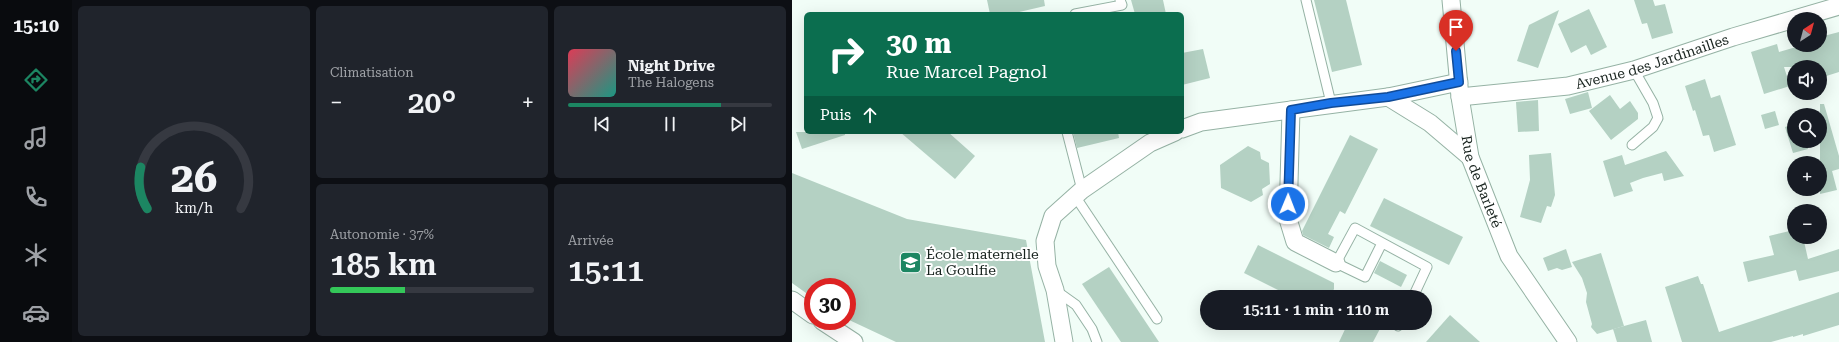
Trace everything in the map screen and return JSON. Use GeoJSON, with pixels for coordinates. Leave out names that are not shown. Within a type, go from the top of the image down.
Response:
{"type":"FeatureCollection","features":[{"type":"Feature","properties":{"kind":"street","name":"Rue de Barleté"},"geometry":{"type":"LineString","coordinates":[[1451,0],[1460,90],[1470,157],[1509,256],[1563,339]]}},
{"type":"Feature","properties":{"kind":"street","name":"Avenue des Jardinailles"},"geometry":{"type":"LineString","coordinates":[[1184,128],[1201,122],[1331,103],[1460,90],[1568,86],[1634,70],[1733,37],[1839,6]]}},
{"type":"Feature","properties":{"kind":"street"},"geometry":{"type":"LineString","coordinates":[[1388,97],[1430,123],[1470,157]]}},
{"type":"Feature","properties":{"kind":"street"},"geometry":{"type":"LineString","coordinates":[[1291,110],[1288,219],[1291,231],[1295,242],[1336,263]]}},
{"type":"Feature","properties":{"kind":"street"},"geometry":{"type":"LineString","coordinates":[[1064,342],[1055,290],[1047,266],[1044,241],[1053,216],[1078,193],[1150,142],[1171,134]]}},
{"type":"Feature","properties":{"kind":"street"},"geometry":{"type":"LineString","coordinates":[[792,300],[804,309]]}},
{"type":"Feature","properties":{"kind":"street"},"geometry":{"type":"LineString","coordinates":[[836,330],[854,342]]}},
{"type":"Feature","properties":{"kind":"lane"},"geometry":{"type":"LineString","coordinates":[[1306,0],[1331,103]]}},
{"type":"Feature","properties":{"kind":"lane"},"geometry":{"type":"LineString","coordinates":[[1091,12],[1121,2],[1124,12]]}},
{"type":"Feature","properties":{"kind":"lane"},"geometry":{"type":"LineString","coordinates":[[1632,145],[1653,127],[1658,118],[1653,103],[1634,70]]}},
{"type":"Feature","properties":{"kind":"lane"},"geometry":{"type":"LineString","coordinates":[[1067,134],[1078,193],[1157,319]]}},
{"type":"Feature","properties":{"kind":"lane"},"geometry":{"type":"LineString","coordinates":[[1382,243],[1365,278],[1336,263],[1355,228],[1427,267],[1416,290]]}},
{"type":"Feature","properties":{"kind":"lane"},"geometry":{"type":"LineString","coordinates":[[1055,290],[1076,304],[1092,330],[1097,342]]}},
{"type":"Feature","properties":{"kind":"building"},"geometry":{"type":"Polygon","coordinates":[[[987,0],[1044,0],[1045,6],[1019,12],[990,12],[987,0]]]}},
{"type":"Feature","properties":{"kind":"building"},"geometry":{"type":"Polygon","coordinates":[[[1131,0],[1163,0],[1166,12],[1134,12],[1131,0]]]}},
{"type":"Feature","properties":{"kind":"building"},"geometry":{"type":"Polygon","coordinates":[[[1314,0],[1346,0],[1362,65],[1332,72],[1314,0]]]}},
{"type":"Feature","properties":{"kind":"building"},"geometry":{"type":"Polygon","coordinates":[[[1634,0],[1653,0],[1655,6],[1665,4],[1673,33],[1652,39],[1647,23],[1642,24],[1634,0]]]}},
{"type":"Feature","properties":{"kind":"building"},"geometry":{"type":"Polygon","coordinates":[[[1589,9],[1607,47],[1591,55],[1586,45],[1571,53],[1558,24],[1589,9]]]}},
{"type":"Feature","properties":{"kind":"building"},"geometry":{"type":"Polygon","coordinates":[[[1559,10],[1538,68],[1517,61],[1529,25],[1559,10]]]}},
{"type":"Feature","properties":{"kind":"building"},"geometry":{"type":"Polygon","coordinates":[[[1839,32],[1839,72],[1827,76],[1827,60],[1787,60],[1787,67],[1784,67],[1787,76],[1787,87],[1764,94],[1751,52],[1777,44],[1779,52],[1787,50],[1787,52],[1827,52],[1827,35],[1839,32]]]}},
{"type":"Feature","properties":{"kind":"building"},"geometry":{"type":"Polygon","coordinates":[[[1203,49],[1210,78],[1184,84],[1184,53],[1203,49]]]}},
{"type":"Feature","properties":{"kind":"building"},"geometry":{"type":"Polygon","coordinates":[[[1705,79],[1711,98],[1720,95],[1736,145],[1714,152],[1709,135],[1703,136],[1695,110],[1693,111],[1685,86],[1705,79]]]}},
{"type":"Feature","properties":{"kind":"building"},"geometry":{"type":"Polygon","coordinates":[[[1588,92],[1592,108],[1570,114],[1565,99],[1588,92]]]}},
{"type":"Feature","properties":{"kind":"building"},"geometry":{"type":"Polygon","coordinates":[[[1610,95],[1620,109],[1630,101],[1638,113],[1638,119],[1611,140],[1589,111],[1610,95]]]}},
{"type":"Feature","properties":{"kind":"building"},"geometry":{"type":"Polygon","coordinates":[[[1538,100],[1539,131],[1518,132],[1516,102],[1538,100]]]}},
{"type":"Feature","properties":{"kind":"building"},"geometry":{"type":"Polygon","coordinates":[[[1820,104],[1824,104],[1825,108],[1820,108],[1820,104]]]}},
{"type":"Feature","properties":{"kind":"building"},"geometry":{"type":"Polygon","coordinates":[[[1775,111],[1779,125],[1765,129],[1761,115],[1775,111]]]}},
{"type":"Feature","properties":{"kind":"building"},"geometry":{"type":"Polygon","coordinates":[[[1827,114],[1839,156],[1839,169],[1832,171],[1837,190],[1827,192],[1827,156],[1820,156],[1820,148],[1827,148],[1827,114]]]}},
{"type":"Feature","properties":{"kind":"building"},"geometry":{"type":"Polygon","coordinates":[[[796,132],[804,132],[804,134],[845,134],[845,135],[802,149],[796,132]]]}},
{"type":"Feature","properties":{"kind":"building"},"geometry":{"type":"Polygon","coordinates":[[[902,134],[950,134],[975,156],[955,179],[902,134]]]}},
{"type":"Feature","properties":{"kind":"building"},"geometry":{"type":"Polygon","coordinates":[[[1074,134],[1118,134],[1119,138],[1077,148],[1074,134]]]}},
{"type":"Feature","properties":{"kind":"building"},"geometry":{"type":"Polygon","coordinates":[[[1350,135],[1378,149],[1345,214],[1340,211],[1328,234],[1334,237],[1329,248],[1303,235],[1302,231],[1350,135]]]}},
{"type":"Feature","properties":{"kind":"building"},"geometry":{"type":"Polygon","coordinates":[[[1248,146],[1260,152],[1261,159],[1269,163],[1270,184],[1262,189],[1263,195],[1251,202],[1221,188],[1220,165],[1248,146]]]}},
{"type":"Feature","properties":{"kind":"building"},"geometry":{"type":"Polygon","coordinates":[[[1791,148],[1808,148],[1808,149],[1793,153],[1791,148]]]}},
{"type":"Feature","properties":{"kind":"building"},"geometry":{"type":"Polygon","coordinates":[[[1666,151],[1684,176],[1664,181],[1662,173],[1643,178],[1630,183],[1633,191],[1614,197],[1603,161],[1622,155],[1625,165],[1666,151]]]}},
{"type":"Feature","properties":{"kind":"building"},"geometry":{"type":"Polygon","coordinates":[[[1551,153],[1555,195],[1551,207],[1547,206],[1541,223],[1520,217],[1530,180],[1529,155],[1551,153]]]}},
{"type":"Feature","properties":{"kind":"building","name":"École maternelle La Goulfie"},"geometry":{"type":"Polygon","coordinates":[[[792,173],[907,219],[1026,240],[1045,342],[896,342],[856,323],[856,278],[804,278],[804,292],[792,283],[792,173]]]}},
{"type":"Feature","properties":{"kind":"building"},"geometry":{"type":"Polygon","coordinates":[[[1384,198],[1463,237],[1449,265],[1370,226],[1384,198]]]}},
{"type":"Feature","properties":{"kind":"building"},"geometry":{"type":"Polygon","coordinates":[[[1787,232],[1787,244],[1805,244],[1808,259],[1839,249],[1839,271],[1799,281],[1796,270],[1748,282],[1743,262],[1774,255],[1769,236],[1787,232]]]}},
{"type":"Feature","properties":{"kind":"building"},"geometry":{"type":"Polygon","coordinates":[[[1258,245],[1334,283],[1334,289],[1278,290],[1244,273],[1258,245]]]}},
{"type":"Feature","properties":{"kind":"building"},"geometry":{"type":"Polygon","coordinates":[[[1566,249],[1572,267],[1562,270],[1557,268],[1548,271],[1543,258],[1566,249]]]}},
{"type":"Feature","properties":{"kind":"building"},"geometry":{"type":"Polygon","coordinates":[[[1601,253],[1624,326],[1597,334],[1591,327],[1592,324],[1586,302],[1587,293],[1582,278],[1572,262],[1601,253]]]}},
{"type":"Feature","properties":{"kind":"building"},"geometry":{"type":"Polygon","coordinates":[[[1380,261],[1407,275],[1401,287],[1374,273],[1380,261]]]}},
{"type":"Feature","properties":{"kind":"building"},"geometry":{"type":"Polygon","coordinates":[[[1109,267],[1159,342],[1121,342],[1082,284],[1109,267]]]}},
{"type":"Feature","properties":{"kind":"building"},"geometry":{"type":"Polygon","coordinates":[[[1698,276],[1701,284],[1703,284],[1719,332],[1839,292],[1839,325],[1803,336],[1803,334],[1771,342],[1682,342],[1665,287],[1698,276]]]}},
{"type":"Feature","properties":{"kind":"building"},"geometry":{"type":"Polygon","coordinates":[[[1450,315],[1480,342],[1426,342],[1450,315]]]}},
{"type":"Feature","properties":{"kind":"building"},"geometry":{"type":"Polygon","coordinates":[[[1646,320],[1652,342],[1617,342],[1613,329],[1646,320]]]}},
{"type":"Feature","properties":{"kind":"building"},"geometry":{"type":"Polygon","coordinates":[[[1345,330],[1379,330],[1373,342],[1339,342],[1345,330]]]}},
{"type":"Feature","properties":{"kind":"place","name":"École maternelle La Goulfie"},"geometry":{"type":"Point","coordinates":[911,262]}},
{"type":"Feature","properties":{"kind":"route"},"geometry":{"type":"LineString","coordinates":[[1288,204],[1291,110],[1331,103],[1388,97],[1459,82],[1456,51]]}}]}
